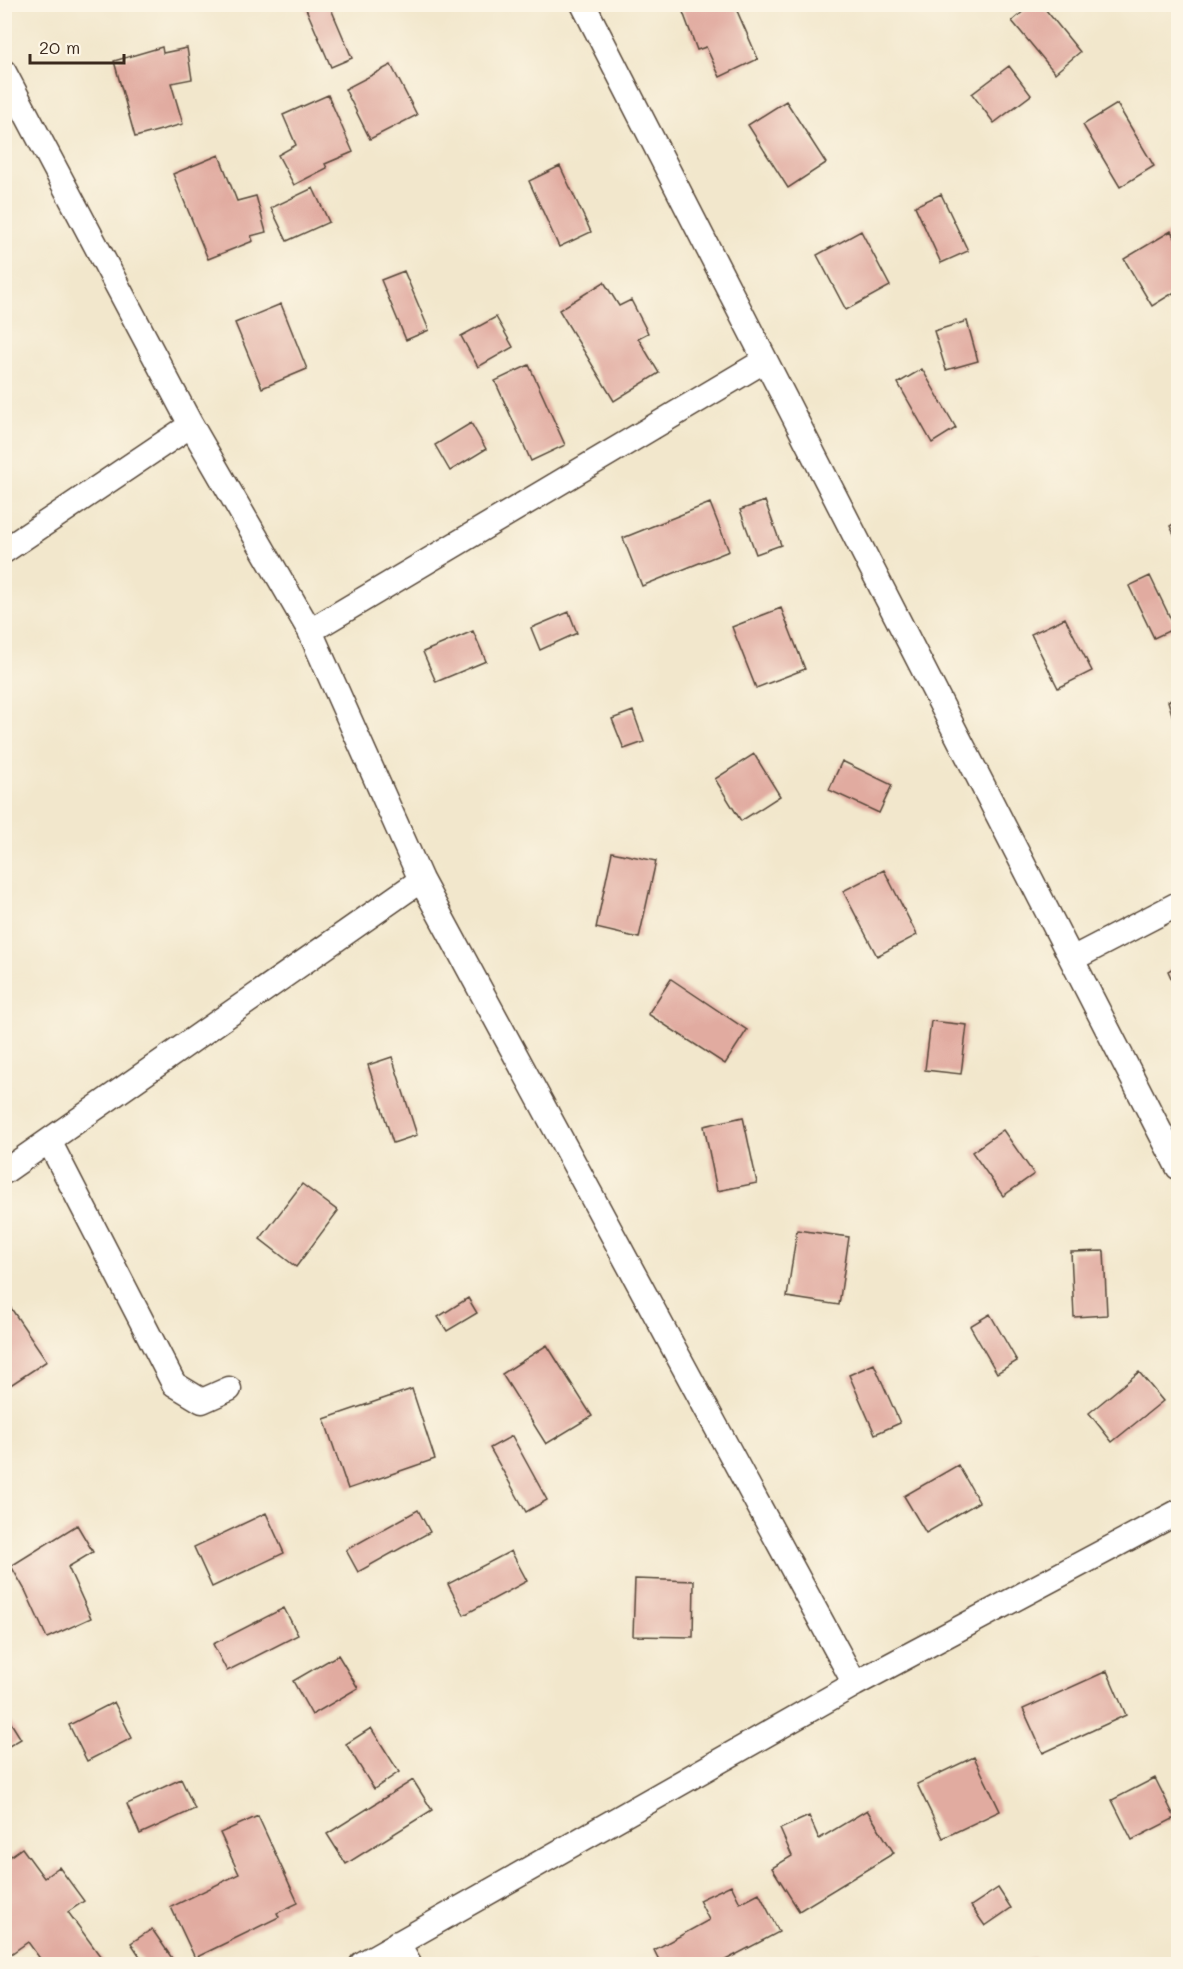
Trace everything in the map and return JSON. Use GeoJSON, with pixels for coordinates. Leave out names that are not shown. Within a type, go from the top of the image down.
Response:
{"type":"FeatureCollection","features":[{"type":"Feature","properties":{"kind":"street"},"geometry":{"type":"LineString","coordinates":[[583,4],[1179,1167]]}},
{"type":"Feature","properties":{"kind":"street"},"geometry":{"type":"LineString","coordinates":[[4,72],[191,425],[310,631],[421,880],[855,1684]]}},
{"type":"Feature","properties":{"kind":"street"},"geometry":{"type":"LineString","coordinates":[[310,631],[765,362]]}},
{"type":"Feature","properties":{"kind":"street"},"geometry":{"type":"LineString","coordinates":[[4,551],[191,425]]}},
{"type":"Feature","properties":{"kind":"street"},"geometry":{"type":"LineString","coordinates":[[4,1172],[421,880]]}},
{"type":"Feature","properties":{"kind":"street"},"geometry":{"type":"LineString","coordinates":[[1072,959],[1179,904]]}},
{"type":"Feature","properties":{"kind":"street"},"geometry":{"type":"LineString","coordinates":[[50,1141],[174,1384],[202,1401],[229,1389]]}},
{"type":"Feature","properties":{"kind":"street"},"geometry":{"type":"LineString","coordinates":[[362,1965],[855,1684],[1179,1512]]}},
{"type":"Feature","properties":{"kind":"street"},"geometry":{"type":"LineString","coordinates":[[397,1943],[410,1965]]}},
{"type":"Feature","properties":{"kind":"building"},"geometry":{"type":"Polygon","coordinates":[[[304,4],[329,4],[352,58],[331,67],[304,4]]]}},
{"type":"Feature","properties":{"kind":"building"},"geometry":{"type":"Polygon","coordinates":[[[680,4],[734,4],[758,59],[720,77],[706,47],[697,50],[680,4]]]}},
{"type":"Feature","properties":{"kind":"building"},"geometry":{"type":"Polygon","coordinates":[[[1032,4],[1041,4],[1080,52],[1055,73],[1012,21],[1032,4]]]}},
{"type":"Feature","properties":{"kind":"building"},"geometry":{"type":"Polygon","coordinates":[[[162,47],[163,53],[187,48],[192,79],[171,83],[183,124],[135,137],[114,61],[162,47]]]}},
{"type":"Feature","properties":{"kind":"building"},"geometry":{"type":"Polygon","coordinates":[[[391,65],[417,115],[370,139],[345,89],[391,65]]]}},
{"type":"Feature","properties":{"kind":"building"},"geometry":{"type":"Polygon","coordinates":[[[1009,66],[1031,95],[994,123],[972,94],[1009,66]]]}},
{"type":"Feature","properties":{"kind":"building"},"geometry":{"type":"Polygon","coordinates":[[[328,95],[353,152],[325,164],[327,168],[294,185],[278,155],[296,145],[283,115],[328,95]]]}},
{"type":"Feature","properties":{"kind":"building"},"geometry":{"type":"Polygon","coordinates":[[[786,101],[826,163],[788,188],[748,125],[786,101]]]}},
{"type":"Feature","properties":{"kind":"building"},"geometry":{"type":"Polygon","coordinates":[[[1117,104],[1154,166],[1120,187],[1083,125],[1117,104]]]}},
{"type":"Feature","properties":{"kind":"building"},"geometry":{"type":"Polygon","coordinates":[[[219,155],[237,201],[256,196],[266,232],[251,236],[253,241],[208,259],[173,174],[219,155]]]}},
{"type":"Feature","properties":{"kind":"building"},"geometry":{"type":"Polygon","coordinates":[[[560,166],[591,232],[559,247],[529,181],[560,166]]]}},
{"type":"Feature","properties":{"kind":"building"},"geometry":{"type":"Polygon","coordinates":[[[313,188],[329,222],[287,241],[271,208],[313,188]]]}},
{"type":"Feature","properties":{"kind":"building"},"geometry":{"type":"Polygon","coordinates":[[[941,194],[968,251],[941,263],[915,206],[941,194]]]}},
{"type":"Feature","properties":{"kind":"building"},"geometry":{"type":"Polygon","coordinates":[[[861,231],[890,286],[846,310],[817,255],[861,231]]]}},
{"type":"Feature","properties":{"kind":"building"},"geometry":{"type":"Polygon","coordinates":[[[1171,231],[1178,243],[1178,290],[1152,306],[1124,259],[1171,231]]]}},
{"type":"Feature","properties":{"kind":"building"},"geometry":{"type":"Polygon","coordinates":[[[404,271],[429,330],[406,340],[381,280],[404,271]]]}},
{"type":"Feature","properties":{"kind":"building"},"geometry":{"type":"Polygon","coordinates":[[[604,282],[619,306],[631,300],[648,333],[638,338],[659,373],[614,401],[559,310],[604,282]]]}},
{"type":"Feature","properties":{"kind":"building"},"geometry":{"type":"Polygon","coordinates":[[[281,304],[307,369],[262,388],[235,323],[281,304]]]}},
{"type":"Feature","properties":{"kind":"building"},"geometry":{"type":"Polygon","coordinates":[[[496,317],[513,347],[478,367],[461,336],[496,317]]]}},
{"type":"Feature","properties":{"kind":"building"},"geometry":{"type":"Polygon","coordinates":[[[967,321],[978,361],[946,370],[934,331],[967,321]]]}},
{"type":"Feature","properties":{"kind":"building"},"geometry":{"type":"Polygon","coordinates":[[[529,365],[565,445],[531,461],[495,381],[529,365]]]}},
{"type":"Feature","properties":{"kind":"building"},"geometry":{"type":"Polygon","coordinates":[[[922,369],[956,428],[932,443],[898,383],[922,369]]]}},
{"type":"Feature","properties":{"kind":"building"},"geometry":{"type":"Polygon","coordinates":[[[471,423],[486,449],[450,471],[435,445],[471,423]]]}},
{"type":"Feature","properties":{"kind":"building"},"geometry":{"type":"Polygon","coordinates":[[[765,501],[781,545],[756,554],[740,510],[765,501]]]}},
{"type":"Feature","properties":{"kind":"building"},"geometry":{"type":"Polygon","coordinates":[[[710,503],[729,551],[642,586],[623,538],[710,503]]]}},
{"type":"Feature","properties":{"kind":"building"},"geometry":{"type":"Polygon","coordinates":[[[1178,521],[1178,542],[1170,526],[1178,521]]]}},
{"type":"Feature","properties":{"kind":"building"},"geometry":{"type":"Polygon","coordinates":[[[1150,576],[1175,628],[1154,638],[1129,586],[1150,576]]]}},
{"type":"Feature","properties":{"kind":"building"},"geometry":{"type":"Polygon","coordinates":[[[781,608],[805,669],[756,688],[732,627],[781,608]]]}},
{"type":"Feature","properties":{"kind":"building"},"geometry":{"type":"Polygon","coordinates":[[[569,612],[577,633],[540,650],[531,628],[569,612]]]}},
{"type":"Feature","properties":{"kind":"building"},"geometry":{"type":"Polygon","coordinates":[[[1065,618],[1092,671],[1058,688],[1031,634],[1065,618]]]}},
{"type":"Feature","properties":{"kind":"building"},"geometry":{"type":"Polygon","coordinates":[[[473,631],[486,661],[436,682],[423,652],[473,631]]]}},
{"type":"Feature","properties":{"kind":"building"},"geometry":{"type":"Polygon","coordinates":[[[1178,698],[1178,734],[1168,701],[1178,698]]]}},
{"type":"Feature","properties":{"kind":"building"},"geometry":{"type":"Polygon","coordinates":[[[633,711],[644,742],[624,749],[612,719],[633,711]]]}},
{"type":"Feature","properties":{"kind":"building"},"geometry":{"type":"Polygon","coordinates":[[[754,754],[780,796],[741,821],[715,779],[754,754]]]}},
{"type":"Feature","properties":{"kind":"building"},"geometry":{"type":"Polygon","coordinates":[[[842,761],[892,785],[879,813],[829,790],[842,761]]]}},
{"type":"Feature","properties":{"kind":"building"},"geometry":{"type":"Polygon","coordinates":[[[612,852],[656,861],[639,938],[596,928],[612,852]]]}},
{"type":"Feature","properties":{"kind":"building"},"geometry":{"type":"Polygon","coordinates":[[[884,870],[917,935],[877,956],[843,891],[884,870]]]}},
{"type":"Feature","properties":{"kind":"building"},"geometry":{"type":"Polygon","coordinates":[[[1178,965],[1178,993],[1168,971],[1178,965]]]}},
{"type":"Feature","properties":{"kind":"building"},"geometry":{"type":"Polygon","coordinates":[[[671,979],[747,1030],[725,1064],[648,1014],[671,979]]]}},
{"type":"Feature","properties":{"kind":"building"},"geometry":{"type":"Polygon","coordinates":[[[931,1021],[967,1025],[961,1074],[925,1070],[931,1021]]]}},
{"type":"Feature","properties":{"kind":"building"},"geometry":{"type":"Polygon","coordinates":[[[392,1057],[417,1135],[393,1143],[368,1065],[392,1057]]]}},
{"type":"Feature","properties":{"kind":"building"},"geometry":{"type":"Polygon","coordinates":[[[743,1117],[757,1183],[717,1191],[704,1126],[743,1117]]]}},
{"type":"Feature","properties":{"kind":"building"},"geometry":{"type":"Polygon","coordinates":[[[1003,1130],[1034,1174],[1003,1196],[972,1152],[1003,1130]]]}},
{"type":"Feature","properties":{"kind":"building"},"geometry":{"type":"Polygon","coordinates":[[[302,1184],[338,1211],[296,1267],[260,1239],[302,1184]]]}},
{"type":"Feature","properties":{"kind":"building"},"geometry":{"type":"Polygon","coordinates":[[[797,1230],[849,1237],[839,1305],[787,1297],[797,1230]]]}},
{"type":"Feature","properties":{"kind":"building"},"geometry":{"type":"Polygon","coordinates":[[[1104,1251],[1107,1315],[1074,1317],[1071,1252],[1104,1251]]]}},
{"type":"Feature","properties":{"kind":"building"},"geometry":{"type":"Polygon","coordinates":[[[4,1298],[47,1361],[9,1386],[4,1380],[4,1298]]]}},
{"type":"Feature","properties":{"kind":"building"},"geometry":{"type":"Polygon","coordinates":[[[468,1298],[477,1313],[447,1331],[438,1317],[468,1298]]]}},
{"type":"Feature","properties":{"kind":"building"},"geometry":{"type":"Polygon","coordinates":[[[990,1314],[1017,1361],[997,1373],[970,1326],[990,1314]]]}},
{"type":"Feature","properties":{"kind":"building"},"geometry":{"type":"Polygon","coordinates":[[[547,1345],[592,1416],[546,1444],[502,1374],[547,1345]]]}},
{"type":"Feature","properties":{"kind":"building"},"geometry":{"type":"Polygon","coordinates":[[[874,1364],[900,1423],[875,1434],[849,1375],[874,1364]]]}},
{"type":"Feature","properties":{"kind":"building"},"geometry":{"type":"Polygon","coordinates":[[[1139,1372],[1163,1401],[1112,1442],[1089,1413],[1139,1372]]]}},
{"type":"Feature","properties":{"kind":"building"},"geometry":{"type":"Polygon","coordinates":[[[412,1389],[435,1459],[348,1489],[324,1419],[412,1389]]]}},
{"type":"Feature","properties":{"kind":"building"},"geometry":{"type":"Polygon","coordinates":[[[512,1436],[547,1500],[526,1512],[490,1448],[512,1436]]]}},
{"type":"Feature","properties":{"kind":"building"},"geometry":{"type":"Polygon","coordinates":[[[958,1465],[979,1502],[926,1533],[904,1496],[958,1465]]]}},
{"type":"Feature","properties":{"kind":"building"},"geometry":{"type":"Polygon","coordinates":[[[418,1510],[430,1532],[358,1572],[346,1550],[418,1510]]]}},
{"type":"Feature","properties":{"kind":"building"},"geometry":{"type":"Polygon","coordinates":[[[266,1513],[284,1553],[212,1587],[194,1547],[266,1513]]]}},
{"type":"Feature","properties":{"kind":"building"},"geometry":{"type":"Polygon","coordinates":[[[77,1525],[93,1552],[68,1567],[91,1618],[47,1638],[11,1566],[77,1525]]]}},
{"type":"Feature","properties":{"kind":"building"},"geometry":{"type":"Polygon","coordinates":[[[511,1551],[527,1581],[464,1615],[448,1584],[511,1551]]]}},
{"type":"Feature","properties":{"kind":"building"},"geometry":{"type":"Polygon","coordinates":[[[635,1579],[694,1581],[693,1637],[633,1636],[635,1579]]]}},
{"type":"Feature","properties":{"kind":"building"},"geometry":{"type":"Polygon","coordinates":[[[284,1608],[298,1635],[227,1671],[213,1644],[284,1608]]]}},
{"type":"Feature","properties":{"kind":"building"},"geometry":{"type":"Polygon","coordinates":[[[338,1655],[358,1688],[312,1715],[293,1681],[338,1655]]]}},
{"type":"Feature","properties":{"kind":"building"},"geometry":{"type":"Polygon","coordinates":[[[1107,1671],[1126,1715],[1043,1753],[1023,1709],[1107,1671]]]}},
{"type":"Feature","properties":{"kind":"building"},"geometry":{"type":"Polygon","coordinates":[[[114,1702],[132,1738],[87,1761],[69,1725],[114,1702]]]}},
{"type":"Feature","properties":{"kind":"building"},"geometry":{"type":"Polygon","coordinates":[[[6,1715],[21,1739],[4,1749],[4,1716],[6,1715]]]}},
{"type":"Feature","properties":{"kind":"building"},"geometry":{"type":"Polygon","coordinates":[[[371,1728],[399,1772],[374,1789],[346,1744],[371,1728]]]}},
{"type":"Feature","properties":{"kind":"building"},"geometry":{"type":"Polygon","coordinates":[[[974,1757],[1000,1811],[943,1838],[917,1784],[974,1757]]]}},
{"type":"Feature","properties":{"kind":"building"},"geometry":{"type":"Polygon","coordinates":[[[1155,1778],[1175,1818],[1132,1840],[1112,1800],[1155,1778]]]}},
{"type":"Feature","properties":{"kind":"building"},"geometry":{"type":"Polygon","coordinates":[[[181,1779],[195,1809],[140,1834],[127,1804],[181,1779]]]}},
{"type":"Feature","properties":{"kind":"building"},"geometry":{"type":"Polygon","coordinates":[[[413,1780],[432,1810],[346,1864],[327,1834],[413,1780]]]}},
{"type":"Feature","properties":{"kind":"building"},"geometry":{"type":"Polygon","coordinates":[[[867,1810],[894,1853],[799,1911],[772,1868],[792,1856],[780,1829],[809,1816],[819,1839],[867,1810]]]}},
{"type":"Feature","properties":{"kind":"building"},"geometry":{"type":"Polygon","coordinates":[[[258,1816],[298,1903],[277,1913],[279,1917],[195,1958],[171,1907],[239,1874],[220,1833],[258,1816]]]}},
{"type":"Feature","properties":{"kind":"building"},"geometry":{"type":"Polygon","coordinates":[[[22,1848],[44,1878],[59,1867],[84,1901],[68,1912],[106,1964],[44,1964],[28,1942],[8,1956],[4,1952],[4,1861],[22,1848]]]}},
{"type":"Feature","properties":{"kind":"building"},"geometry":{"type":"Polygon","coordinates":[[[731,1885],[740,1903],[759,1893],[779,1932],[718,1964],[661,1964],[654,1950],[709,1920],[699,1900],[731,1885]]]}},
{"type":"Feature","properties":{"kind":"building"},"geometry":{"type":"Polygon","coordinates":[[[998,1888],[1011,1908],[985,1926],[971,1906],[998,1888]]]}},
{"type":"Feature","properties":{"kind":"building"},"geometry":{"type":"Polygon","coordinates":[[[152,1929],[176,1964],[145,1964],[131,1943],[152,1929]]]}},
{"type":"Feature","properties":{"kind":"building"},"geometry":{"type":"Polygon","coordinates":[[[1033,1957],[1037,1964],[1019,1964],[1033,1957]]]}}]}
